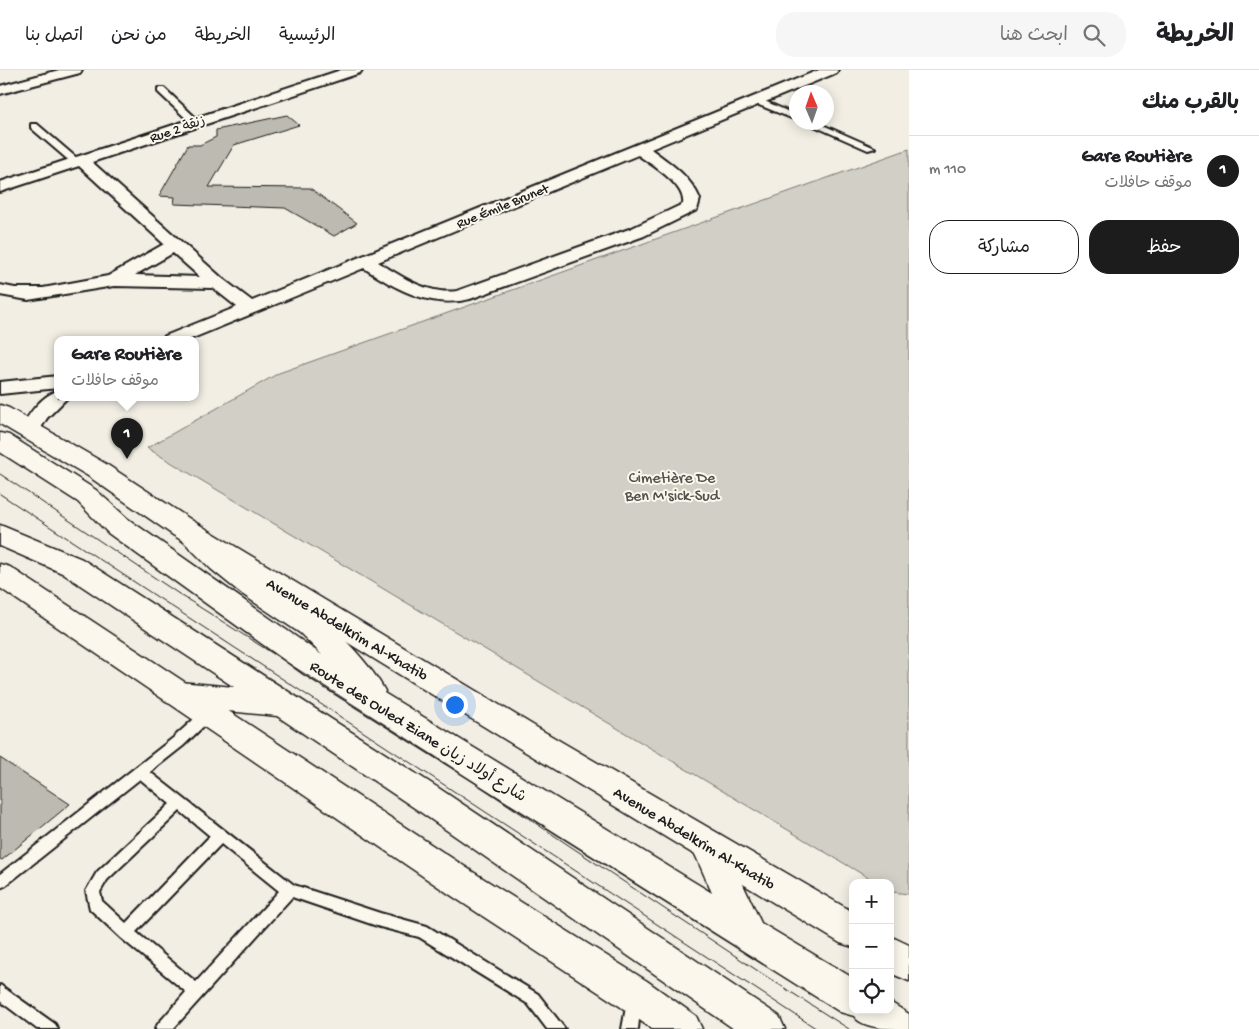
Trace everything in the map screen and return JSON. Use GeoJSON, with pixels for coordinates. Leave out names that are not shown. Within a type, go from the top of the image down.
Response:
{"type":"FeatureCollection","features":[{"type":"Feature","properties":{"kind":"main road","name":"Avenue Abdelkrim Al-Khatib"},"geometry":{"type":"LineString","coordinates":[[0,413],[97,470],[192,533],[524,736],[849,929]]}},
{"type":"Feature","properties":{"kind":"main road","name":"Route des Ouled Ziane شارع أولاد زيان"},"geometry":{"type":"LineString","coordinates":[[0,441],[87,496],[118,526],[315,666],[849,996]]}},
{"type":"Feature","properties":{"kind":"main road"},"geometry":{"type":"LineString","coordinates":[[192,533],[221,562],[252,587],[310,625],[342,658],[385,710]]}},
{"type":"Feature","properties":{"kind":"main road"},"geometry":{"type":"LineString","coordinates":[[0,535],[72,566],[436,805],[766,1029]]}},
{"type":"Feature","properties":{"kind":"main road"},"geometry":{"type":"LineString","coordinates":[[0,574],[461,883],[634,994],[683,1029]]}},
{"type":"Feature","properties":{"kind":"main road"},"geometry":{"type":"LineString","coordinates":[[179,694],[282,705]]}},
{"type":"Feature","properties":{"kind":"main road"},"geometry":{"type":"LineString","coordinates":[[708,844],[748,933]]}},
{"type":"Feature","properties":{"kind":"main road"},"geometry":{"type":"LineString","coordinates":[[894,955],[909,964]]}},
{"type":"Feature","properties":{"kind":"main road"},"geometry":{"type":"LineString","coordinates":[[876,1014],[899,1029]]}},
{"type":"Feature","properties":{"kind":"street"},"geometry":{"type":"LineString","coordinates":[[0,90],[75,70]]}},
{"type":"Feature","properties":{"kind":"street","name":"Rue 2 زنقة"},"geometry":{"type":"LineString","coordinates":[[0,186],[79,162],[354,70]]}},
{"type":"Feature","properties":{"kind":"street","name":"Rue Émile Brunet"},"geometry":{"type":"LineString","coordinates":[[182,336],[831,70]]}},
{"type":"Feature","properties":{"kind":"street"},"geometry":{"type":"LineString","coordinates":[[366,261],[414,289],[443,297],[454,297],[638,232],[691,207],[693,196],[684,184],[640,149]]}},
{"type":"Feature","properties":{"kind":"street"},"geometry":{"type":"LineString","coordinates":[[79,162],[217,283],[250,308]]}},
{"type":"Feature","properties":{"kind":"street"},"geometry":{"type":"LineString","coordinates":[[113,281],[174,245]]}},
{"type":"Feature","properties":{"kind":"street"},"geometry":{"type":"LineString","coordinates":[[0,290],[20,294],[41,294],[113,281],[217,283]]}},
{"type":"Feature","properties":{"kind":"street"},"geometry":{"type":"LineString","coordinates":[[0,388],[54,382]]}},
{"type":"Feature","properties":{"kind":"street"},"geometry":{"type":"LineString","coordinates":[[29,431],[40,414],[54,401]]}},
{"type":"Feature","properties":{"kind":"lane"},"geometry":{"type":"LineString","coordinates":[[161,90],[196,122]]}},
{"type":"Feature","properties":{"kind":"lane"},"geometry":{"type":"LineString","coordinates":[[757,101],[789,115]]}},
{"type":"Feature","properties":{"kind":"lane"},"geometry":{"type":"LineString","coordinates":[[34,126],[79,162]]}},
{"type":"Feature","properties":{"kind":"lane"},"geometry":{"type":"LineString","coordinates":[[827,130],[871,148]]}},
{"type":"Feature","properties":{"kind":"lane"},"geometry":{"type":"LineString","coordinates":[[0,882],[178,742],[208,714]]}},
{"type":"Feature","properties":{"kind":"lane"},"geometry":{"type":"LineString","coordinates":[[140,770],[289,890],[380,920],[422,931],[533,999],[557,1029]]}},
{"type":"Feature","properties":{"kind":"lane"},"geometry":{"type":"LineString","coordinates":[[180,803],[102,876],[93,891],[96,904],[126,933],[197,992]]}},
{"type":"Feature","properties":{"kind":"lane"},"geometry":{"type":"LineString","coordinates":[[126,933],[220,835]]}},
{"type":"Feature","properties":{"kind":"lane"},"geometry":{"type":"LineString","coordinates":[[163,1029],[289,890]]}},
{"type":"Feature","properties":{"kind":"lane"},"geometry":{"type":"LineString","coordinates":[[0,992],[50,1029]]}},
{"type":"Feature","properties":{"kind":"lane"},"geometry":{"type":"LineString","coordinates":[[630,1029],[634,994]]}},
{"type":"Feature","properties":{"kind":"green space","name":"Cimetière De Ben M'sick-Sud"},"geometry":{"type":"Polygon","coordinates":[[[909,149],[909,894],[894,892],[894,879],[870,879],[147,448],[279,373],[909,149]]]}},
{"type":"Feature","properties":{"kind":"building"},"geometry":{"type":"Polygon","coordinates":[[[287,115],[299,125],[234,145],[209,187],[310,188],[357,223],[334,236],[285,208],[174,204],[175,197],[159,196],[188,145],[200,145],[216,137],[216,130],[287,115]]]}},
{"type":"Feature","properties":{"kind":"building"},"geometry":{"type":"Polygon","coordinates":[[[0,758],[70,804],[2,860],[0,859],[0,758]]]}},
{"type":"Feature","properties":{"kind":"tram line"},"geometry":{"type":"LineString","coordinates":[[0,474],[179,594],[436,757],[764,975],[849,1029]]}},
{"type":"Feature","properties":{"kind":"tram line"},"geometry":{"type":"LineString","coordinates":[[0,494],[817,1029]]}},
{"type":"Feature","properties":{"kind":"place","name":"Gare Routière"},"geometry":{"type":"Point","coordinates":[127,459]}}]}
